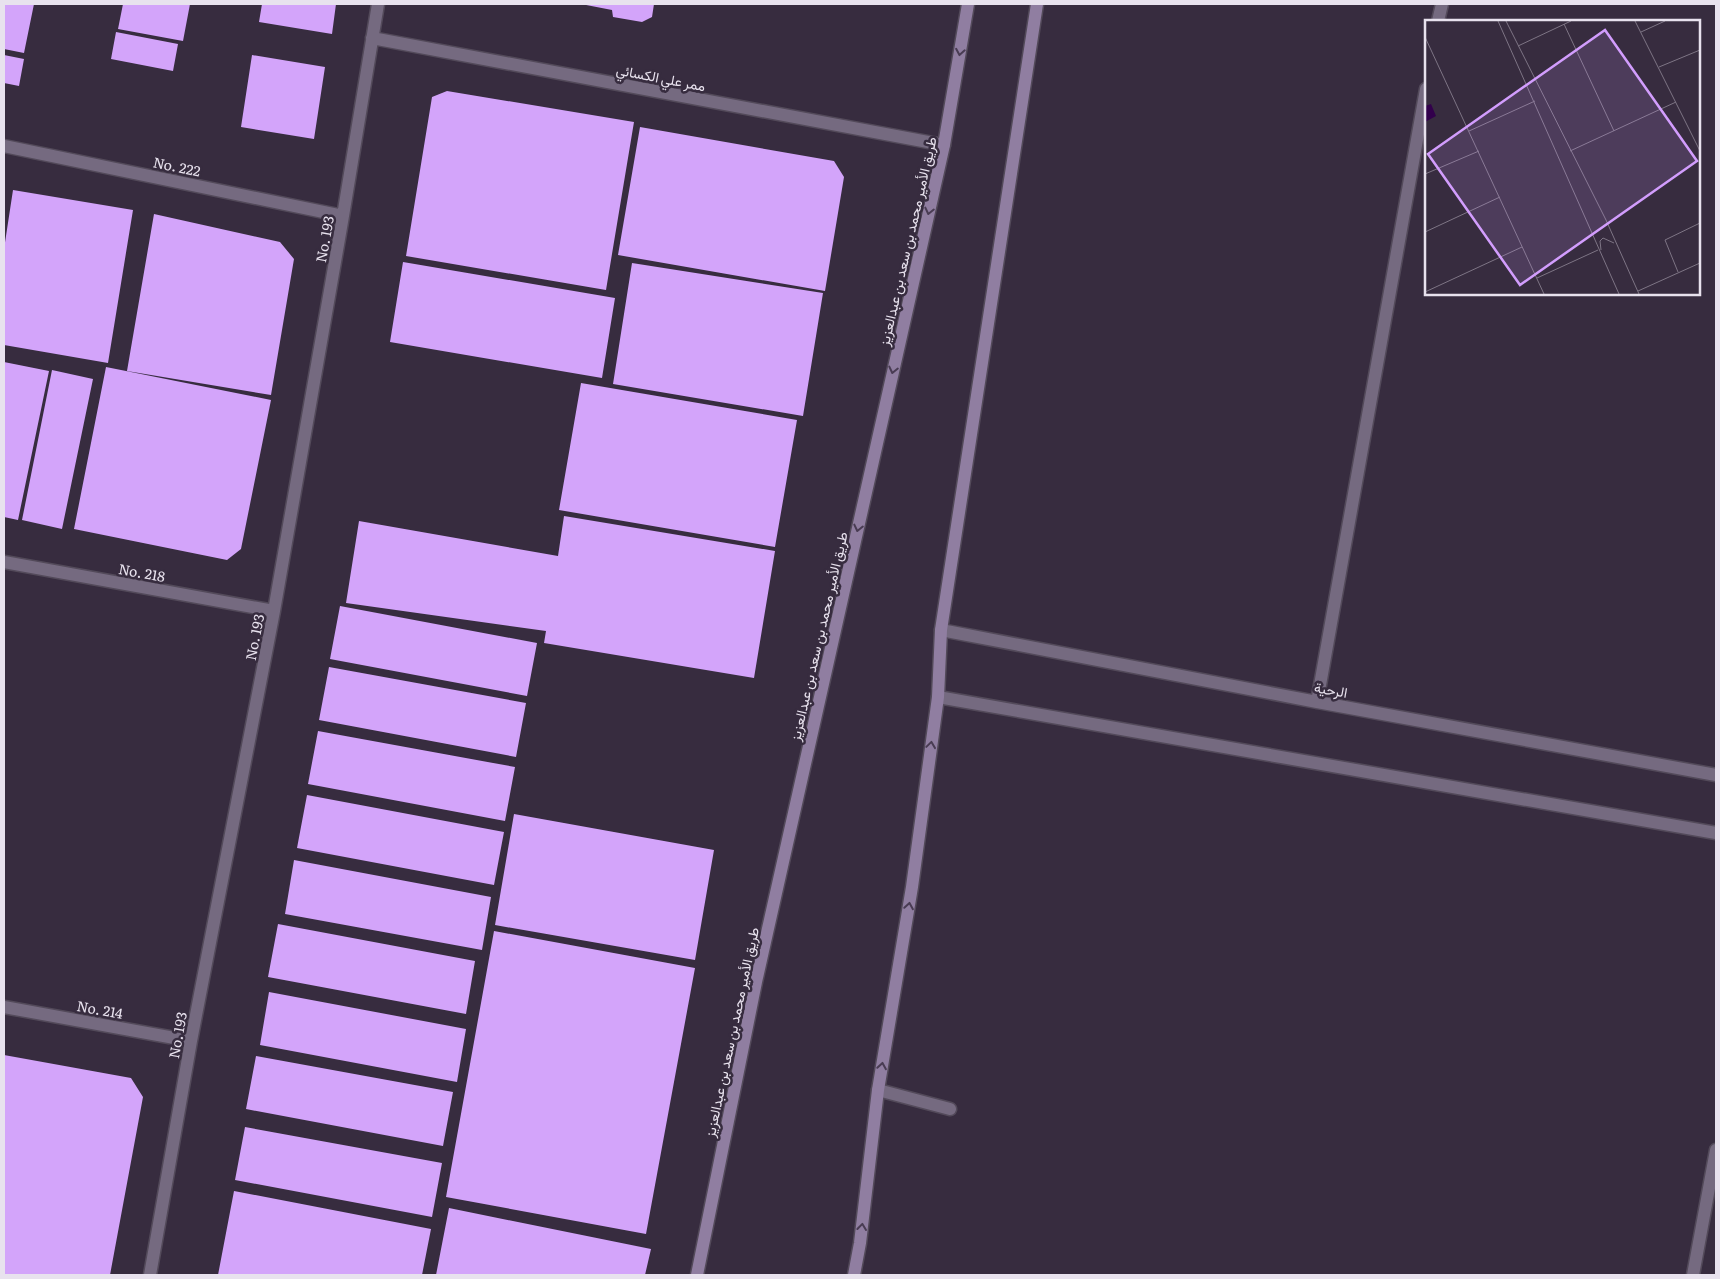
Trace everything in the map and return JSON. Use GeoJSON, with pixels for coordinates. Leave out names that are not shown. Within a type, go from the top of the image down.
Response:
{"type":"FeatureCollection","features":[{"type":"Feature","properties":{"kind":"main road","name":"طريق الأمير محمد بن سعد بن عبدالعزيز"},"geometry":{"type":"LineString","coordinates":[[698,1275],[756,982],[944,145],[968,4]]}},
{"type":"Feature","properties":{"kind":"main road"},"geometry":{"type":"LineString","coordinates":[[854,1275],[860,1243],[878,1090],[912,887],[938,697],[941,630],[1037,4]]}},
{"type":"Feature","properties":{"kind":"street","name":"No. 193"},"geometry":{"type":"LineString","coordinates":[[150,1275],[190,1041],[274,611],[378,4]]}},
{"type":"Feature","properties":{"kind":"street"},"geometry":{"type":"LineString","coordinates":[[1438,20],[1442,4]]}},
{"type":"Feature","properties":{"kind":"street","name":"ممر علي الكسائي"},"geometry":{"type":"LineString","coordinates":[[372,38],[944,145]]}},
{"type":"Feature","properties":{"kind":"street"},"geometry":{"type":"LineString","coordinates":[[1317,702],[1425,95]]}},
{"type":"Feature","properties":{"kind":"street","name":"No. 222"},"geometry":{"type":"LineString","coordinates":[[4,146],[343,216]]}},
{"type":"Feature","properties":{"kind":"street","name":"No. 218"},"geometry":{"type":"LineString","coordinates":[[4,562],[274,611]]}},
{"type":"Feature","properties":{"kind":"street","name":"الرحية"},"geometry":{"type":"LineString","coordinates":[[941,630],[1317,702],[1716,774]]}},
{"type":"Feature","properties":{"kind":"street"},"geometry":{"type":"LineString","coordinates":[[938,697],[1716,833]]}},
{"type":"Feature","properties":{"kind":"street","name":"No. 214"},"geometry":{"type":"LineString","coordinates":[[4,1007],[190,1041]]}},
{"type":"Feature","properties":{"kind":"street"},"geometry":{"type":"LineString","coordinates":[[878,1090],[950,1109]]}},
{"type":"Feature","properties":{"kind":"street"},"geometry":{"type":"LineString","coordinates":[[1693,1275],[1716,1150]]}},
{"type":"Feature","properties":{"kind":"building"},"geometry":{"type":"Polygon","coordinates":[[[4,4],[34,4],[24,53],[4,49],[4,4]]]}},
{"type":"Feature","properties":{"kind":"building"},"geometry":{"type":"Polygon","coordinates":[[[123,4],[190,4],[183,41],[118,29],[123,4]]]}},
{"type":"Feature","properties":{"kind":"building"},"geometry":{"type":"Polygon","coordinates":[[[262,4],[336,4],[332,34],[259,22],[262,4]]]}},
{"type":"Feature","properties":{"kind":"building"},"geometry":{"type":"Polygon","coordinates":[[[581,4],[654,4],[652,17],[642,22],[613,17],[612,10],[581,4]]]}},
{"type":"Feature","properties":{"kind":"building"},"geometry":{"type":"Polygon","coordinates":[[[116,32],[178,44],[173,71],[111,59],[116,32]]]}},
{"type":"Feature","properties":{"kind":"building"},"geometry":{"type":"Polygon","coordinates":[[[4,55],[24,59],[19,86],[4,83],[4,55]]]}},
{"type":"Feature","properties":{"kind":"building"},"geometry":{"type":"Polygon","coordinates":[[[252,55],[325,67],[314,139],[241,127],[252,55]]]}},
{"type":"Feature","properties":{"kind":"building"},"geometry":{"type":"Polygon","coordinates":[[[447,91],[634,122],[606,290],[406,256],[432,97],[447,91]]]}},
{"type":"Feature","properties":{"kind":"building"},"geometry":{"type":"Polygon","coordinates":[[[640,127],[834,161],[844,177],[825,291],[618,255],[640,127]]]}},
{"type":"Feature","properties":{"kind":"building"},"geometry":{"type":"Polygon","coordinates":[[[13,190],[133,210],[108,363],[4,345],[4,249],[13,190]]]}},
{"type":"Feature","properties":{"kind":"building"},"geometry":{"type":"Polygon","coordinates":[[[154,214],[280,242],[294,259],[271,395],[127,371],[154,214]]]}},
{"type":"Feature","properties":{"kind":"building"},"geometry":{"type":"Polygon","coordinates":[[[403,262],[615,298],[602,378],[390,342],[403,262]]]}},
{"type":"Feature","properties":{"kind":"building"},"geometry":{"type":"Polygon","coordinates":[[[632,263],[823,293],[803,416],[613,384],[632,263]]]}},
{"type":"Feature","properties":{"kind":"building"},"geometry":{"type":"Polygon","coordinates":[[[4,362],[49,371],[18,520],[4,517],[4,362]]]}},
{"type":"Feature","properties":{"kind":"building"},"geometry":{"type":"Polygon","coordinates":[[[106,367],[271,400],[241,549],[227,560],[74,529],[106,367]]]}},
{"type":"Feature","properties":{"kind":"building"},"geometry":{"type":"Polygon","coordinates":[[[52,370],[93,379],[62,529],[22,520],[52,370]]]}},
{"type":"Feature","properties":{"kind":"building"},"geometry":{"type":"Polygon","coordinates":[[[581,383],[797,420],[775,547],[559,510],[581,383]]]}},
{"type":"Feature","properties":{"kind":"building"},"geometry":{"type":"Polygon","coordinates":[[[564,516],[775,551],[754,678],[544,643],[546,631],[346,603],[359,521],[558,556],[564,516]]]}},
{"type":"Feature","properties":{"kind":"building"},"geometry":{"type":"Polygon","coordinates":[[[340,606],[537,643],[527,696],[330,659],[340,606]]]}},
{"type":"Feature","properties":{"kind":"building"},"geometry":{"type":"Polygon","coordinates":[[[329,667],[526,703],[516,757],[319,720],[329,667]]]}},
{"type":"Feature","properties":{"kind":"building"},"geometry":{"type":"Polygon","coordinates":[[[318,731],[515,767],[505,821],[308,784],[318,731]]]}},
{"type":"Feature","properties":{"kind":"building"},"geometry":{"type":"Polygon","coordinates":[[[307,795],[504,832],[494,885],[297,848],[307,795]]]}},
{"type":"Feature","properties":{"kind":"building"},"geometry":{"type":"Polygon","coordinates":[[[514,814],[714,850],[695,960],[495,925],[514,814]]]}},
{"type":"Feature","properties":{"kind":"building"},"geometry":{"type":"Polygon","coordinates":[[[294,860],[491,897],[482,950],[285,914],[294,860]]]}},
{"type":"Feature","properties":{"kind":"building"},"geometry":{"type":"Polygon","coordinates":[[[278,924],[475,961],[466,1014],[268,977],[278,924]]]}},
{"type":"Feature","properties":{"kind":"building"},"geometry":{"type":"Polygon","coordinates":[[[494,931],[695,968],[646,1234],[446,1197],[494,931]]]}},
{"type":"Feature","properties":{"kind":"building"},"geometry":{"type":"Polygon","coordinates":[[[269,992],[466,1029],[457,1082],[260,1045],[269,992]]]}},
{"type":"Feature","properties":{"kind":"building"},"geometry":{"type":"Polygon","coordinates":[[[4,1055],[131,1078],[143,1097],[110,1275],[4,1275],[4,1055]]]}},
{"type":"Feature","properties":{"kind":"building"},"geometry":{"type":"Polygon","coordinates":[[[256,1056],[453,1092],[443,1146],[246,1109],[256,1056]]]}},
{"type":"Feature","properties":{"kind":"building"},"geometry":{"type":"Polygon","coordinates":[[[245,1127],[442,1163],[432,1217],[235,1180],[245,1127]]]}},
{"type":"Feature","properties":{"kind":"building"},"geometry":{"type":"Polygon","coordinates":[[[234,1191],[431,1229],[422,1275],[218,1275],[234,1191]]]}},
{"type":"Feature","properties":{"kind":"building"},"geometry":{"type":"Polygon","coordinates":[[[449,1208],[651,1249],[645,1275],[436,1275],[449,1208]]]}}]}
